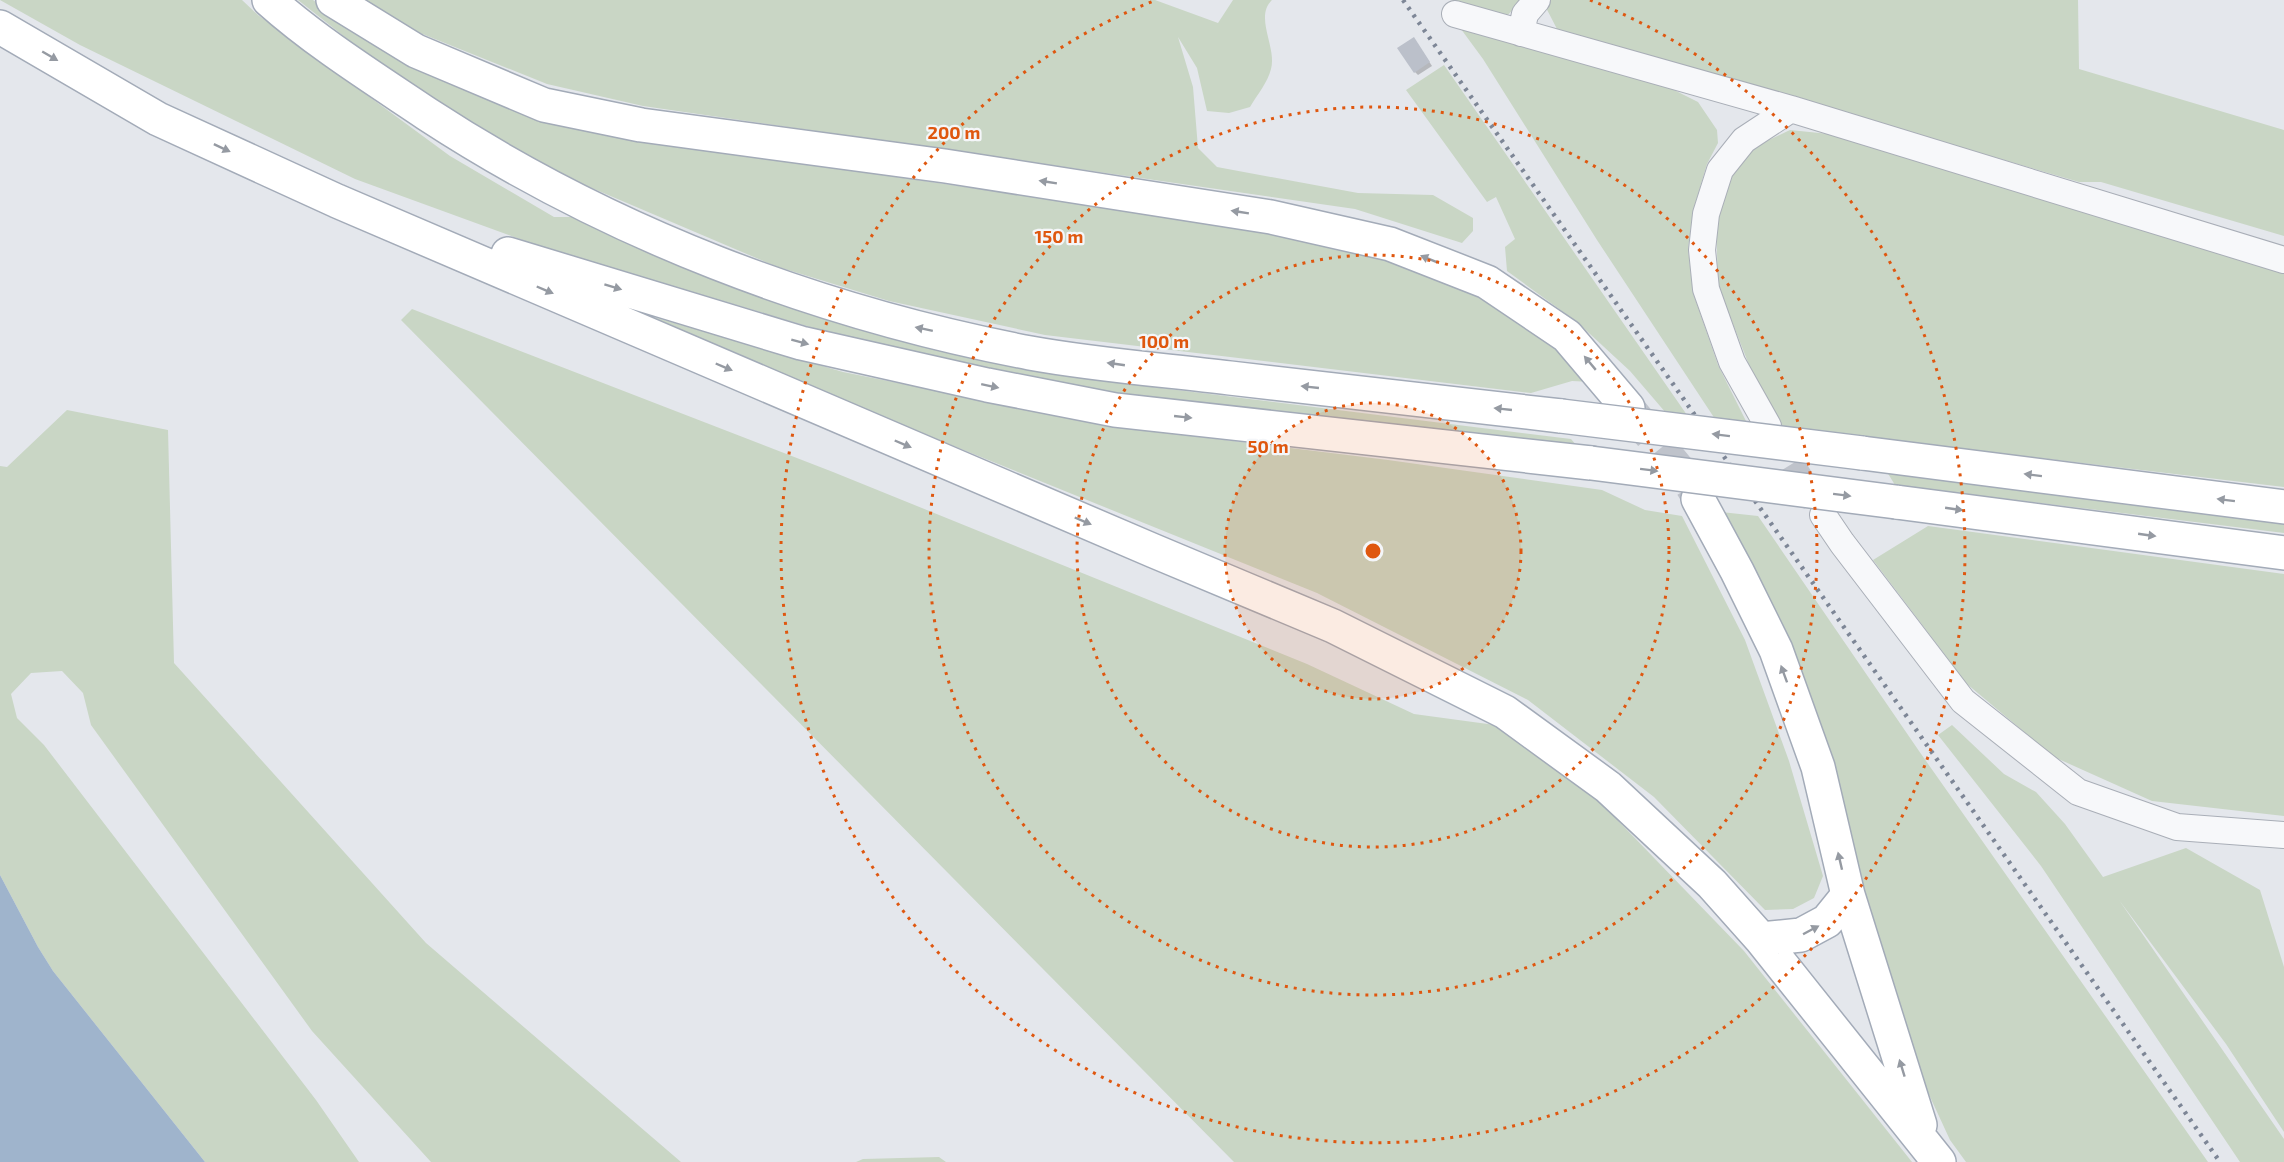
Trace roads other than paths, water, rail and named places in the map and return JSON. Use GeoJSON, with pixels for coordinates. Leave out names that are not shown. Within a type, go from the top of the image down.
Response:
{"type":"FeatureCollection","features":[{"type":"Feature","properties":{"kind":"main road"},"geometry":{"type":"LineString","coordinates":[[269,0],[364,72],[462,137],[561,193],[660,240],[790,291],[899,324],[1032,353],[1862,453],[2284,507]]}},
{"type":"Feature","properties":{"kind":"main road"},"geometry":{"type":"LineString","coordinates":[[333,0],[416,51],[544,105],[641,125],[945,166],[1271,217],[1390,244],[1487,282],[1567,336],[1628,408]]}},
{"type":"Feature","properties":{"kind":"main road"},"geometry":{"type":"LineString","coordinates":[[0,27],[158,119],[337,201],[1154,552],[1333,626],[1505,711],[1608,787],[1712,884],[1761,939],[1932,1153]]}},
{"type":"Feature","properties":{"kind":"main road"},"geometry":{"type":"LineString","coordinates":[[337,201],[801,343],[987,385],[1115,410],[1591,463],[2284,553]]}},
{"type":"Feature","properties":{"kind":"main road"},"geometry":{"type":"LineString","coordinates":[[1698,499],[1776,650],[1818,767],[1848,895],[1932,1153]]}},
{"type":"Feature","properties":{"kind":"main road"},"geometry":{"type":"LineString","coordinates":[[1761,939],[1801,935],[1827,921],[1848,895]]}},
{"type":"Feature","properties":{"kind":"street"},"geometry":{"type":"LineString","coordinates":[[1521,33],[1526,14],[1537,0]]}},
{"type":"Feature","properties":{"kind":"street"},"geometry":{"type":"LineString","coordinates":[[1455,14],[1791,109],[2284,260]]}},
{"type":"Feature","properties":{"kind":"street"},"geometry":{"type":"LineString","coordinates":[[1768,426],[1732,362],[1706,289],[1702,250],[1706,214],[1720,170],[1744,140],[1791,109]]}},
{"type":"Feature","properties":{"kind":"street"},"geometry":{"type":"LineString","coordinates":[[1823,515],[1963,701],[2078,792],[2177,827],[2284,835]]}},
{"type":"Feature","properties":{"kind":"water"},"geometry":{"type":"Polygon","coordinates":[[[0,875],[53,971],[205,1162],[0,1162],[0,875]]]}},
{"type":"Feature","properties":{"kind":"tunnel"},"geometry":{"type":"LineString","coordinates":[[1630,410],[1695,492]]}},
{"type":"Feature","properties":{"kind":"tunnel"},"geometry":{"type":"LineString","coordinates":[[1771,431],[1815,502]]}},
{"type":"Feature","properties":{"kind":"railway"},"geometry":{"type":"LineString","coordinates":[[1403,0],[2220,1162]]}}]}
